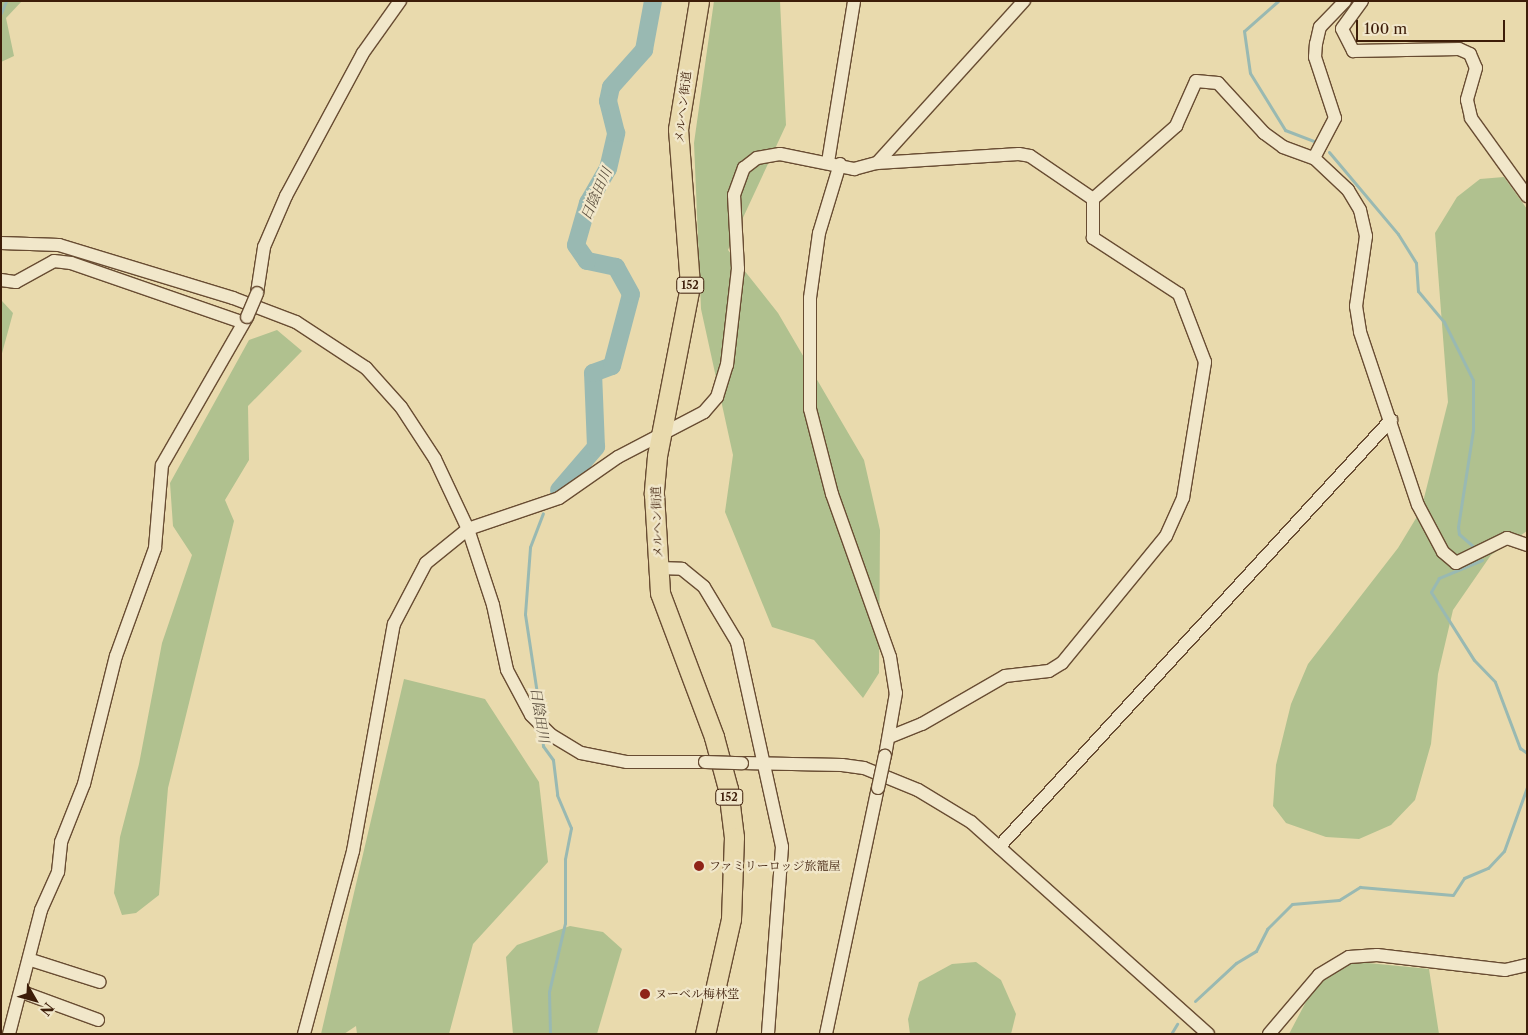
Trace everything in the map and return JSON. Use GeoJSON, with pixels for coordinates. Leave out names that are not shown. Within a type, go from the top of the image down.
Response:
{"type":"FeatureCollection","features":[{"type":"Feature","properties":{"kind":"highway","name":"メルヘン街道"},"geometry":{"type":"LineString","coordinates":[[700,1],[678,129],[690,286],[662,435],[654,494],[660,593],[728,789],[734,837],[731,919],[706,1034]]}},
{"type":"Feature","properties":{"kind":"street"},"geometry":{"type":"LineString","coordinates":[[9,1034],[31,960],[41,910],[58,872],[61,842],[84,784],[116,656],[155,548],[162,465],[257,293],[264,247],[286,196],[363,53],[400,1]]}},
{"type":"Feature","properties":{"kind":"street"},"geometry":{"type":"LineString","coordinates":[[826,1034],[885,756],[892,736],[896,693],[890,657],[832,494],[810,409],[810,298],[819,233],[834,163],[854,1]]}},
{"type":"Feature","properties":{"kind":"street"},"geometry":{"type":"LineString","coordinates":[[877,164],[1024,1]]}},
{"type":"Feature","properties":{"kind":"street"},"geometry":{"type":"LineString","coordinates":[[1314,158],[1335,118],[1315,57],[1316,44],[1320,27],[1345,1]]}},
{"type":"Feature","properties":{"kind":"street"},"geometry":{"type":"LineString","coordinates":[[1362,1],[1342,29],[1353,51],[1459,49],[1470,54],[1476,68],[1467,100],[1471,118],[1527,196]]}},
{"type":"Feature","properties":{"kind":"street"},"geometry":{"type":"LineString","coordinates":[[892,736],[922,724],[1004,676],[1049,671],[1062,663],[1166,536],[1183,498],[1205,362],[1178,294],[1094,238],[1093,200],[1176,126],[1196,81],[1218,83],[1264,133],[1283,147],[1314,158],[1348,190],[1360,210],[1366,236],[1356,306],[1418,505],[1451,561],[1462,562],[1507,538],[1527,545]]}},
{"type":"Feature","properties":{"kind":"street"},"geometry":{"type":"LineString","coordinates":[[304,1034],[353,851],[394,624],[426,563],[468,529],[559,498],[618,457],[704,412],[717,397],[727,365],[738,269],[737,178],[757,158],[780,154],[834,163],[854,169],[877,164],[1030,156],[1093,200]]}},
{"type":"Feature","properties":{"kind":"street"},"geometry":{"type":"LineString","coordinates":[[1,243],[59,245],[94,253],[234,298],[323,337],[366,368],[402,407],[435,459],[468,529],[514,687],[531,715],[551,735],[581,753],[627,762],[763,763],[864,768],[918,790],[971,822],[1208,1034]]}},
{"type":"Feature","properties":{"kind":"street"},"geometry":{"type":"LineString","coordinates":[[1,280],[16,282],[54,261],[71,263],[244,319]]}},
{"type":"Feature","properties":{"kind":"street"},"geometry":{"type":"LineString","coordinates":[[999,847],[1390,420]]}},
{"type":"Feature","properties":{"kind":"street"},"geometry":{"type":"LineString","coordinates":[[659,568],[682,569],[704,587],[724,616],[737,642],[782,847],[768,1034]]}},
{"type":"Feature","properties":{"kind":"street"},"geometry":{"type":"LineString","coordinates":[[1269,1034],[1324,970],[1349,957],[1377,955],[1505,970],[1527,964]]}},
{"type":"Feature","properties":{"kind":"street"},"geometry":{"type":"LineString","coordinates":[[31,960],[100,982]]}},
{"type":"Feature","properties":{"kind":"street"},"geometry":{"type":"LineString","coordinates":[[22,992],[98,1020]]}},
{"type":"Feature","properties":{"kind":"green space"},"geometry":{"type":"Polygon","coordinates":[[[1,1],[22,1],[6,18],[14,56],[1,62],[1,1]]]}},
{"type":"Feature","properties":{"kind":"green space"},"geometry":{"type":"Polygon","coordinates":[[[714,1],[780,1],[786,125],[728,250],[778,313],[864,460],[880,530],[879,673],[863,698],[814,640],[772,627],[725,512],[733,455],[701,309],[694,143],[714,1]]]}},
{"type":"Feature","properties":{"kind":"green space"},"geometry":{"type":"Polygon","coordinates":[[[1504,177],[1527,209],[1527,531],[1491,555],[1453,610],[1438,674],[1431,744],[1415,800],[1391,825],[1359,839],[1326,837],[1286,823],[1273,806],[1276,765],[1291,704],[1308,664],[1398,548],[1421,510],[1448,402],[1435,233],[1457,197],[1480,179],[1504,177]]]}},
{"type":"Feature","properties":{"kind":"green space"},"geometry":{"type":"Polygon","coordinates":[[[1,302],[13,313],[1,357],[1,302]]]}},
{"type":"Feature","properties":{"kind":"green space"},"geometry":{"type":"Polygon","coordinates":[[[277,330],[302,351],[248,406],[249,460],[225,500],[234,521],[168,788],[159,895],[136,913],[122,915],[114,893],[120,837],[139,764],[162,643],[192,555],[173,526],[170,483],[249,340],[277,330]]]}},
{"type":"Feature","properties":{"kind":"green space"},"geometry":{"type":"Polygon","coordinates":[[[404,679],[485,699],[539,782],[548,862],[473,944],[449,1034],[357,1034],[356,1026],[344,1034],[321,1034],[404,679]]]}},
{"type":"Feature","properties":{"kind":"green space"},"geometry":{"type":"Polygon","coordinates":[[[570,926],[603,932],[622,949],[597,1034],[513,1034],[506,957],[517,945],[570,926]]]}},
{"type":"Feature","properties":{"kind":"green space"},"geometry":{"type":"Polygon","coordinates":[[[1349,953],[1368,963],[1429,969],[1439,1034],[1289,1034],[1309,996],[1349,953]]]}},
{"type":"Feature","properties":{"kind":"green space"},"geometry":{"type":"Polygon","coordinates":[[[976,962],[1001,980],[1016,1014],[1011,1034],[910,1034],[908,1019],[919,982],[952,964],[976,962]]]}},
{"type":"Feature","properties":{"kind":"waterway"},"geometry":{"type":"LineString","coordinates":[[1,13],[6,1]]}},
{"type":"Feature","properties":{"kind":"waterway","name":"日陰田川"},"geometry":{"type":"LineString","coordinates":[[559,490],[596,447],[593,373],[612,366],[631,294],[616,267],[587,261],[576,245],[588,203],[608,169],[616,133],[608,101],[611,87],[644,50],[653,1]]}},
{"type":"Feature","properties":{"kind":"waterway"},"geometry":{"type":"LineString","coordinates":[[1278,1],[1244,31],[1250,73],[1285,130],[1319,143]]}},
{"type":"Feature","properties":{"kind":"waterway"},"geometry":{"type":"LineString","coordinates":[[1329,152],[1398,234],[1416,263],[1418,291],[1444,322],[1473,380],[1473,430],[1458,527],[1459,534],[1475,548]]}},
{"type":"Feature","properties":{"kind":"waterway","name":"日陰田川"},"geometry":{"type":"LineString","coordinates":[[541,720],[525,614],[530,547],[543,513]]}},
{"type":"Feature","properties":{"kind":"waterway"},"geometry":{"type":"LineString","coordinates":[[1482,560],[1439,578],[1431,592],[1474,660],[1495,682],[1520,748],[1527,753]]}},
{"type":"Feature","properties":{"kind":"waterway","name":"日陰田川"},"geometry":{"type":"LineString","coordinates":[[542,732],[543,746],[553,760],[557,795],[571,828],[565,859],[565,923],[549,992],[550,1034]]}},
{"type":"Feature","properties":{"kind":"waterway"},"geometry":{"type":"LineString","coordinates":[[1195,1001],[1236,963],[1256,951],[1267,929],[1292,904],[1339,900],[1360,887],[1453,895],[1464,878],[1488,868],[1504,851],[1527,787]]}},
{"type":"Feature","properties":{"kind":"waterway"},"geometry":{"type":"LineString","coordinates":[[1171,1034],[1177,1024]]}},
{"type":"Feature","properties":{"kind":"place","name":"ファミリーロッジ旅籠屋"},"geometry":{"type":"Point","coordinates":[699,866]}},
{"type":"Feature","properties":{"kind":"place","name":"ヌーベル梅林堂"},"geometry":{"type":"Point","coordinates":[645,994]}}]}
